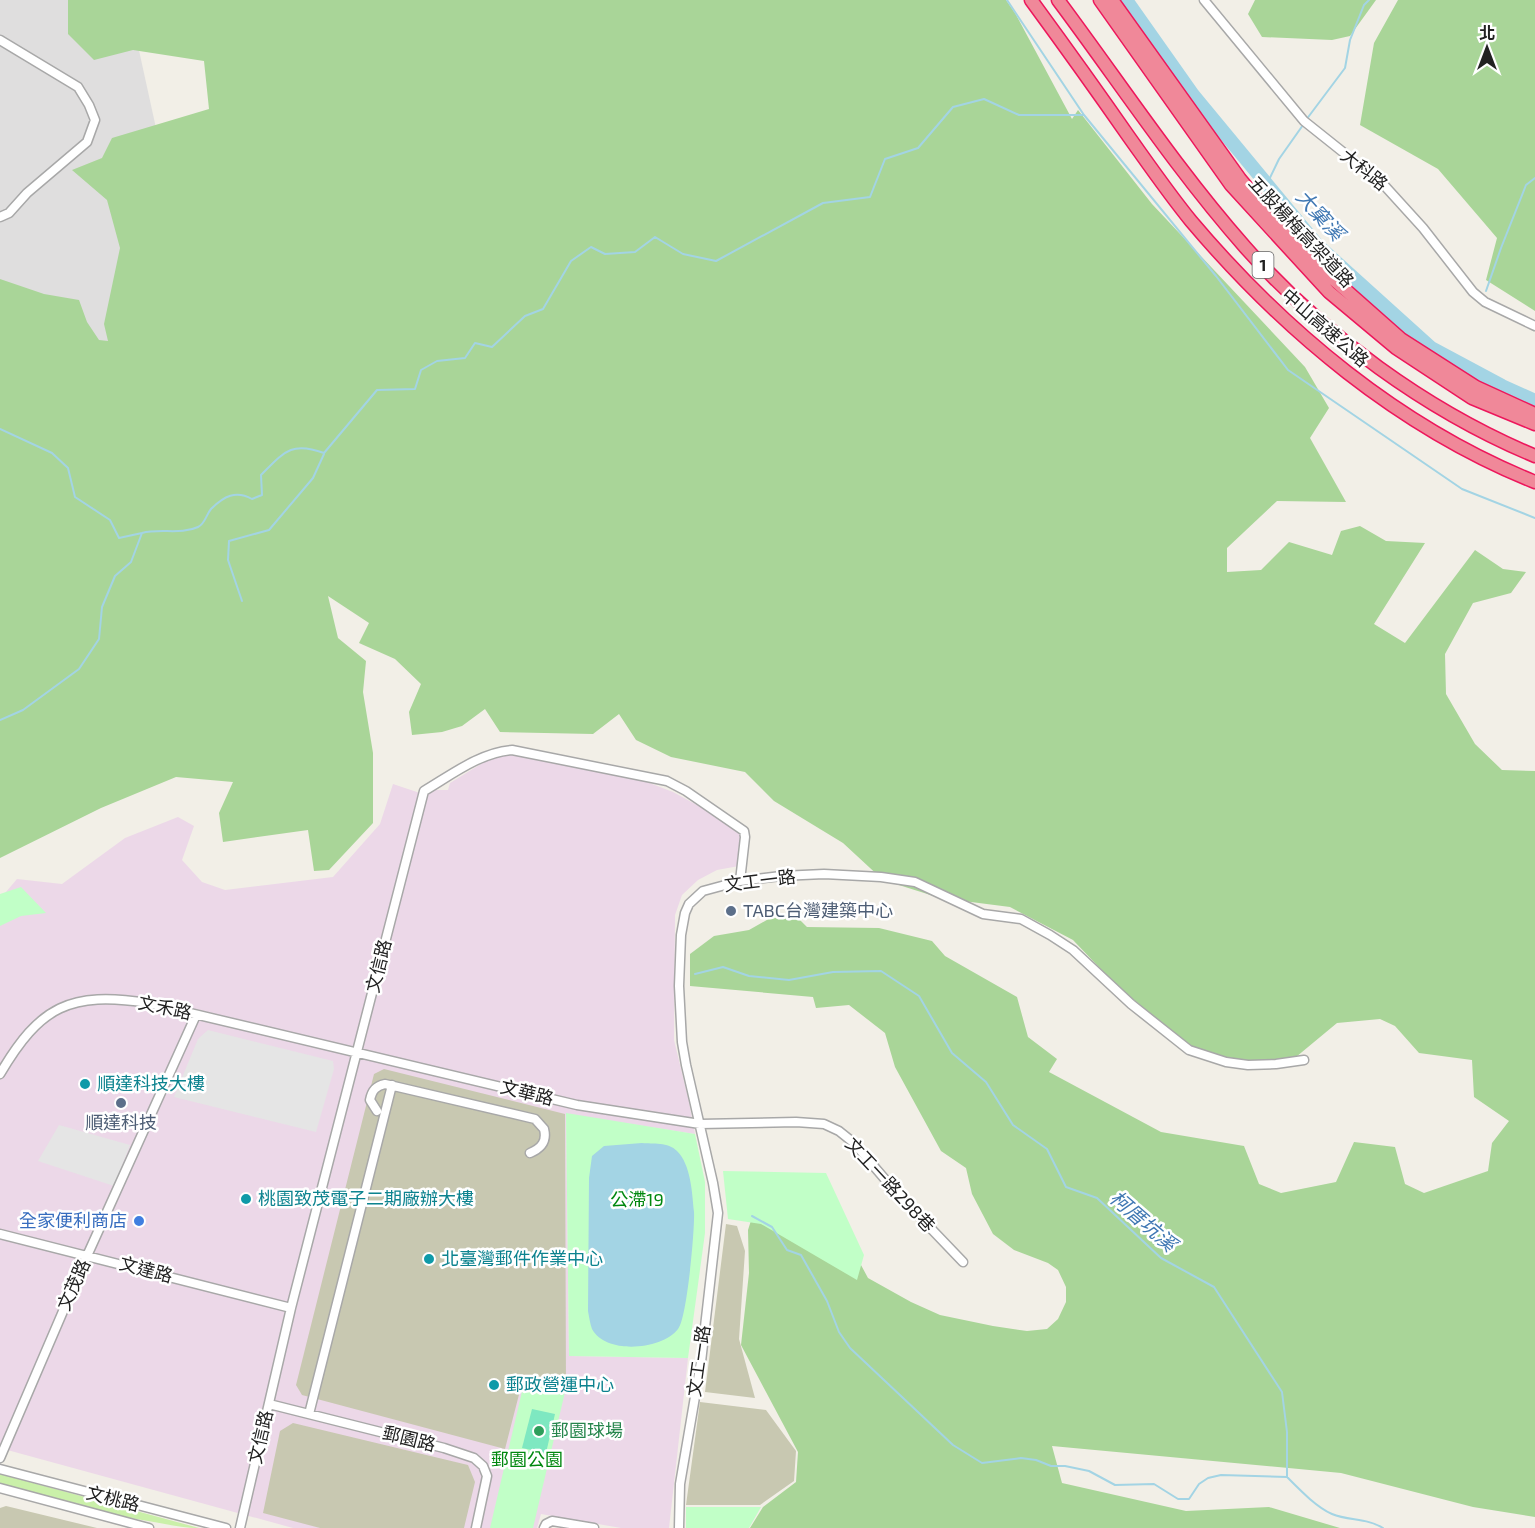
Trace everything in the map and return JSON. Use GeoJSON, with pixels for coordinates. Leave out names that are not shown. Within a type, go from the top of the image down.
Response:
{"type":"FeatureCollection","features":[{"type":"Feature","properties":{"kind":"highway","name":"中山高速公路"},"geometry":{"type":"LineString","coordinates":[[1031,0],[1190,220],[1285,320],[1321,353],[1400,410],[1445,438],[1514,474],[1535,482]]}},
{"type":"Feature","properties":{"kind":"highway","name":"中山高速公路"},"geometry":{"type":"LineString","coordinates":[[1058,0],[1202,194],[1246,248],[1291,295],[1371,362],[1413,390],[1454,417],[1535,456]]}},
{"type":"Feature","properties":{"kind":"highway","name":"五股楊梅高架道路"},"geometry":{"type":"LineString","coordinates":[[1100,0],[1231,184],[1329,292],[1396,348],[1472,398],[1535,424]]}},
{"type":"Feature","properties":{"kind":"highway","name":"五股楊梅高架道路"},"geometry":{"type":"LineString","coordinates":[[1112,0],[1240,179],[1297,247],[1401,339],[1476,387],[1535,414]]}},
{"type":"Feature","properties":{"kind":"street","name":"大科路"},"geometry":{"type":"LineString","coordinates":[[1204,0],[1310,127],[1383,184],[1423,228],[1473,292],[1485,302],[1535,326]]}},
{"type":"Feature","properties":{"kind":"street"},"geometry":{"type":"LineString","coordinates":[[0,40],[78,87],[95,120],[87,142],[27,193],[9,213],[0,217]]}},
{"type":"Feature","properties":{"kind":"street","name":"文信路"},"geometry":{"type":"LineString","coordinates":[[240,1528],[291,1308],[424,791],[485,756],[505,750],[520,751],[667,781],[686,791],[744,831],[740,882]]}},
{"type":"Feature","properties":{"kind":"street","name":"文工一路"},"geometry":{"type":"LineString","coordinates":[[679,1528],[680,1484],[701,1362],[718,1213],[686,1065],[682,1041],[679,986],[682,924],[689,904],[703,891],[740,882],[781,876],[824,874],[881,877],[915,882],[983,914],[1021,919],[1050,935],[1073,950],[1131,1004],[1189,1050],[1226,1062],[1248,1065],[1304,1060]]}},
{"type":"Feature","properties":{"kind":"street","name":"文禾路"},"geometry":{"type":"LineString","coordinates":[[0,1074],[25,1035],[42,1019],[69,1004],[92,999],[119,999],[357,1053]]}},
{"type":"Feature","properties":{"kind":"street","name":"文茂路"},"geometry":{"type":"LineString","coordinates":[[0,1458],[196,1015]]}},
{"type":"Feature","properties":{"kind":"street","name":"文華路"},"geometry":{"type":"LineString","coordinates":[[357,1053],[577,1106],[700,1124]]}},
{"type":"Feature","properties":{"kind":"street"},"geometry":{"type":"LineString","coordinates":[[377,1111],[370,1100],[371,1094],[380,1086],[392,1086],[535,1119],[544,1129],[545,1140],[542,1146],[530,1153]]}},
{"type":"Feature","properties":{"kind":"street"},"geometry":{"type":"LineString","coordinates":[[309,1414],[392,1086]]}},
{"type":"Feature","properties":{"kind":"street","name":"文工一路298巷"},"geometry":{"type":"LineString","coordinates":[[700,1124],[796,1122],[824,1124],[839,1131],[854,1143],[895,1191],[963,1262]]}},
{"type":"Feature","properties":{"kind":"street","name":"文達路"},"geometry":{"type":"LineString","coordinates":[[0,1234],[291,1308]]}},
{"type":"Feature","properties":{"kind":"street","name":"郵園路"},"geometry":{"type":"LineString","coordinates":[[269,1404],[444,1448],[474,1458],[483,1466],[487,1476],[476,1528]]}},
{"type":"Feature","properties":{"kind":"street","name":"文桃路"},"geometry":{"type":"LineString","coordinates":[[0,1469],[226,1528]]}},
{"type":"Feature","properties":{"kind":"street","name":"文桃路"},"geometry":{"type":"LineString","coordinates":[[0,1488],[149,1528]]}},
{"type":"Feature","properties":{"kind":"street"},"geometry":{"type":"LineString","coordinates":[[544,1528],[552,1521],[594,1528]]}},
{"type":"Feature","properties":{"kind":"shaded area"},"geometry":{"type":"Polygon","coordinates":[[[0,0],[96,0],[133,23],[156,128],[136,344],[79,365],[0,291],[0,0]]]}},
{"type":"Feature","properties":{"kind":"shaded area"},"geometry":{"type":"Polygon","coordinates":[[[504,753],[634,777],[673,792],[743,830],[739,866],[717,870],[698,880],[682,895],[675,915],[674,1040],[695,1134],[566,1114],[569,1356],[688,1358],[669,1528],[621,1528],[541,1514],[537,1528],[293,1528],[0,1448],[0,899],[17,879],[62,884],[125,838],[178,817],[194,826],[182,860],[202,882],[225,890],[333,877],[380,824],[393,784],[423,794],[430,790],[448,790],[450,783],[494,756],[504,753]]]}},
{"type":"Feature","properties":{"kind":"shaded area"},"geometry":{"type":"Polygon","coordinates":[[[208,1030],[333,1061],[334,1069],[316,1132],[174,1097],[198,1039],[208,1030]]]}},
{"type":"Feature","properties":{"kind":"shaded area"},"geometry":{"type":"Polygon","coordinates":[[[384,1069],[565,1114],[566,1390],[523,1379],[505,1449],[302,1395],[296,1385],[374,1074],[384,1069]]]}},
{"type":"Feature","properties":{"kind":"shaded area"},"geometry":{"type":"Polygon","coordinates":[[[59,1125],[130,1145],[114,1186],[38,1161],[59,1125]]]}},
{"type":"Feature","properties":{"kind":"shaded area"},"geometry":{"type":"Polygon","coordinates":[[[726,1224],[737,1226],[745,1251],[739,1339],[755,1398],[705,1392],[726,1224]]]}},
{"type":"Feature","properties":{"kind":"shaded area"},"geometry":{"type":"Polygon","coordinates":[[[700,1402],[766,1410],[796,1451],[794,1481],[760,1505],[686,1505],[700,1402]]]}},
{"type":"Feature","properties":{"kind":"shaded area"},"geometry":{"type":"Polygon","coordinates":[[[293,1423],[468,1465],[475,1482],[464,1528],[320,1528],[263,1513],[280,1431],[293,1423]]]}},
{"type":"Feature","properties":{"kind":"shaded area"},"geometry":{"type":"Polygon","coordinates":[[[6,1506],[97,1528],[0,1528],[0,1508],[6,1506]]]}},
{"type":"Feature","properties":{"kind":"green space"},"geometry":{"type":"Polygon","coordinates":[[[68,0],[1006,0],[1072,119],[1078,110],[1152,204],[1305,367],[1329,408],[1310,438],[1346,502],[1277,501],[1227,548],[1227,572],[1261,570],[1289,542],[1332,555],[1341,531],[1360,526],[1386,541],[1425,543],[1374,624],[1405,643],[1475,550],[1503,569],[1526,572],[1511,593],[1473,603],[1445,654],[1446,694],[1475,744],[1502,770],[1535,771],[1535,1517],[1473,1507],[1341,1473],[1052,1446],[1062,1483],[1186,1511],[1269,1507],[1340,1528],[750,1528],[763,1507],[796,1482],[798,1452],[741,1345],[749,1273],[748,1230],[754,1211],[854,1252],[868,1278],[940,1315],[1027,1331],[1047,1329],[1058,1319],[1066,1302],[1066,1287],[1058,1270],[1048,1263],[1014,1250],[993,1234],[972,1194],[966,1168],[941,1151],[895,1067],[885,1033],[849,1005],[816,1008],[813,997],[690,986],[690,954],[714,936],[749,930],[779,913],[793,913],[807,927],[879,928],[932,941],[945,956],[1017,997],[1028,1037],[1057,1059],[1049,1072],[1161,1132],[1244,1146],[1259,1184],[1281,1193],[1336,1182],[1354,1142],[1395,1147],[1405,1184],[1424,1193],[1488,1171],[1492,1143],[1509,1121],[1474,1097],[1472,1060],[1419,1053],[1395,1026],[1380,1019],[1337,1023],[1296,1057],[1248,1063],[1196,1052],[1115,984],[1073,940],[1010,907],[940,898],[883,880],[843,843],[774,801],[745,772],[671,757],[636,740],[619,714],[593,734],[500,732],[485,709],[462,726],[442,732],[412,735],[409,712],[421,684],[395,659],[359,643],[369,623],[328,596],[338,638],[366,661],[363,692],[373,753],[373,823],[329,870],[314,871],[308,830],[223,842],[219,813],[233,782],[176,777],[101,808],[0,858],[0,279],[44,294],[79,300],[87,322],[99,340],[108,341],[104,324],[120,248],[107,200],[72,170],[102,158],[112,138],[209,109],[204,61],[133,50],[94,60],[68,34],[68,0]]]}},
{"type":"Feature","properties":{"kind":"green space"},"geometry":{"type":"Polygon","coordinates":[[[1255,0],[1376,0],[1350,36],[1332,40],[1262,37],[1248,14],[1255,0]]]}},
{"type":"Feature","properties":{"kind":"green space"},"geometry":{"type":"Polygon","coordinates":[[[1398,0],[1535,0],[1535,311],[1486,280],[1497,238],[1438,169],[1360,125],[1374,43],[1398,0]]]}},
{"type":"Feature","properties":{"kind":"green space"},"geometry":{"type":"Polygon","coordinates":[[[21,887],[46,913],[21,916],[0,926],[0,894],[21,887]]]}},
{"type":"Feature","properties":{"kind":"green space","name":"公滯19"},"geometry":{"type":"Polygon","coordinates":[[[566,1113],[695,1134],[705,1182],[705,1233],[688,1358],[569,1356],[566,1113]]]}},
{"type":"Feature","properties":{"kind":"green space"},"geometry":{"type":"Polygon","coordinates":[[[723,1171],[826,1173],[864,1255],[857,1280],[761,1224],[728,1219],[723,1171]]]}},
{"type":"Feature","properties":{"kind":"green space","name":"郵園公園"},"geometry":{"type":"Polygon","coordinates":[[[524,1383],[565,1392],[533,1528],[490,1528],[524,1383]]]}},
{"type":"Feature","properties":{"kind":"green space","name":"郵園球場"},"geometry":{"type":"Polygon","coordinates":[[[532,1409],[555,1414],[546,1453],[522,1448],[532,1409]]]}},
{"type":"Feature","properties":{"kind":"green space"},"geometry":{"type":"Polygon","coordinates":[[[0,1474],[199,1528],[129,1518],[55,1500],[0,1484],[0,1474]]]}},
{"type":"Feature","properties":{"kind":"green space"},"geometry":{"type":"Polygon","coordinates":[[[686,1507],[761,1507],[749,1528],[686,1528],[686,1507]]]}},
{"type":"Feature","properties":{"kind":"water","name":"公滯19"},"geometry":{"type":"Polygon","coordinates":[[[642,1143],[669,1146],[682,1157],[690,1179],[694,1212],[687,1292],[678,1329],[660,1342],[634,1347],[609,1343],[592,1329],[588,1311],[589,1178],[592,1156],[604,1146],[642,1143]]]}},
{"type":"Feature","properties":{"kind":"waterway"},"geometry":{"type":"LineString","coordinates":[[1007,0],[1084,115]]}},
{"type":"Feature","properties":{"kind":"waterway","name":"大窠溪"},"geometry":{"type":"LineString","coordinates":[[1126,0],[1193,95],[1317,245],[1431,348],[1535,401]]}},
{"type":"Feature","properties":{"kind":"waterway"},"geometry":{"type":"LineString","coordinates":[[1306,120],[1345,68],[1350,40],[1364,5],[1369,0]]}},
{"type":"Feature","properties":{"kind":"waterway"},"geometry":{"type":"LineString","coordinates":[[0,720],[23,710],[79,669],[99,639],[102,607],[115,576],[131,562],[142,533],[191,529],[200,526],[211,509],[225,498],[241,495],[252,499],[262,495],[261,475],[276,460],[296,449],[303,448],[324,453],[377,390],[415,389],[421,370],[437,361],[465,358],[475,343],[492,347],[525,316],[543,309],[571,261],[591,247],[605,254],[635,252],[655,237],[683,254],[716,261],[823,203],[870,197],[885,159],[918,148],[953,107],[984,99],[1019,115],[1084,115],[1216,276],[1288,370],[1462,489],[1535,518]]}},
{"type":"Feature","properties":{"kind":"waterway"},"geometry":{"type":"LineString","coordinates":[[1267,184],[1279,159],[1303,125]]}},
{"type":"Feature","properties":{"kind":"waterway"},"geometry":{"type":"LineString","coordinates":[[1486,291],[1526,185],[1535,178]]}},
{"type":"Feature","properties":{"kind":"waterway"},"geometry":{"type":"LineString","coordinates":[[0,429],[52,453],[68,468],[75,497],[110,520],[119,538],[142,533]]}},
{"type":"Feature","properties":{"kind":"waterway"},"geometry":{"type":"LineString","coordinates":[[242,601],[228,560],[229,541],[269,530],[313,478],[324,454]]}},
{"type":"Feature","properties":{"kind":"waterway","name":"柯厝坑溪"},"geometry":{"type":"LineString","coordinates":[[695,974],[723,967],[749,976],[789,980],[833,972],[881,971],[919,996],[952,1053],[986,1082],[1013,1125],[1047,1149],[1066,1187],[1097,1198],[1161,1258],[1214,1287],[1282,1392],[1287,1432],[1287,1477],[1326,1511],[1383,1528]]}},
{"type":"Feature","properties":{"kind":"waterway"},"geometry":{"type":"LineString","coordinates":[[752,1216],[772,1227],[787,1250],[801,1255],[827,1301],[839,1332],[850,1348],[953,1445],[982,1463],[1021,1458],[1036,1460],[1051,1466],[1065,1466],[1089,1471],[1115,1485],[1154,1484],[1178,1499],[1189,1499],[1199,1484],[1208,1478],[1221,1475],[1287,1477]]}},
{"type":"Feature","properties":{"kind":"place","name":"TABC台灣建築中心"},"geometry":{"type":"Point","coordinates":[731,911]}},
{"type":"Feature","properties":{"kind":"place","name":"順達科技大樓"},"geometry":{"type":"Point","coordinates":[85,1084]}},
{"type":"Feature","properties":{"kind":"place","name":"順達科技"},"geometry":{"type":"Point","coordinates":[121,1103]}},
{"type":"Feature","properties":{"kind":"place","name":"桃園致茂電子二期廠辦大樓"},"geometry":{"type":"Point","coordinates":[246,1199]}},
{"type":"Feature","properties":{"kind":"place","name":"全家便利商店"},"geometry":{"type":"Point","coordinates":[139,1221]}},
{"type":"Feature","properties":{"kind":"place","name":"北臺灣郵件作業中心"},"geometry":{"type":"Point","coordinates":[429,1259]}},
{"type":"Feature","properties":{"kind":"place","name":"郵政營運中心"},"geometry":{"type":"Point","coordinates":[494,1385]}},
{"type":"Feature","properties":{"kind":"place","name":"郵園球場"},"geometry":{"type":"Point","coordinates":[539,1431]}}]}
